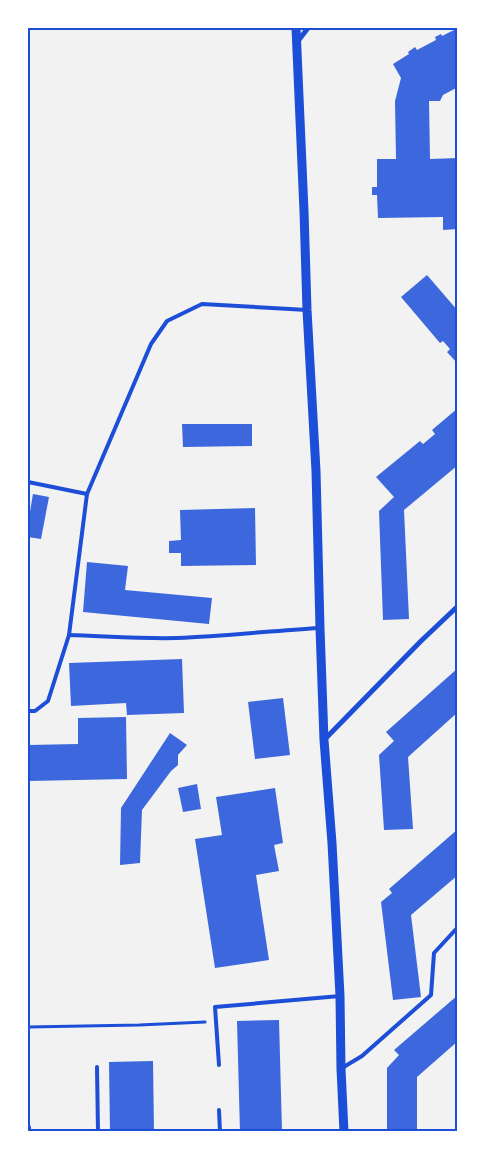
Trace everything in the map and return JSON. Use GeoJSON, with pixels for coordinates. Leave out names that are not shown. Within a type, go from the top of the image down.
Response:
{"type":"FeatureCollection","features":[{"type":"Feature","properties":{"kind":"street"},"geometry":{"type":"LineString","coordinates":[[296,28],[307,310],[316,470],[324,740],[332,843],[340,996],[344,1132]]}},
{"type":"Feature","properties":{"kind":"street"},"geometry":{"type":"LineString","coordinates":[[297,42],[308,28]]}},
{"type":"Feature","properties":{"kind":"street"},"geometry":{"type":"LineString","coordinates":[[324,740],[458,606]]}},
{"type":"Feature","properties":{"kind":"lane"},"geometry":{"type":"LineString","coordinates":[[28,711],[35,711],[48,701],[69,635],[87,494],[151,344],[167,321],[202,304],[307,310]]}},
{"type":"Feature","properties":{"kind":"lane"},"geometry":{"type":"LineString","coordinates":[[28,482],[87,494]]}},
{"type":"Feature","properties":{"kind":"lane"},"geometry":{"type":"LineString","coordinates":[[69,635],[174,638],[320,628]]}},
{"type":"Feature","properties":{"kind":"lane"},"geometry":{"type":"LineString","coordinates":[[341,1068],[362,1056],[431,995],[434,953],[458,927]]}},
{"type":"Feature","properties":{"kind":"lane"},"geometry":{"type":"LineString","coordinates":[[219,1065],[215,1007],[340,996]]}},
{"type":"Feature","properties":{"kind":"lane"},"geometry":{"type":"LineString","coordinates":[[97,1067],[98,1132]]}},
{"type":"Feature","properties":{"kind":"lane"},"geometry":{"type":"LineString","coordinates":[[219,1110],[220,1132]]}},
{"type":"Feature","properties":{"kind":"path"},"geometry":{"type":"LineString","coordinates":[[28,1027],[139,1025],[216,1021]]}},
{"type":"Feature","properties":{"kind":"building"},"geometry":{"type":"Polygon","coordinates":[[[458,28],[458,87],[443,95],[440,101],[429,101],[430,159],[458,158],[458,229],[443,230],[443,217],[378,218],[377,195],[372,195],[372,187],[377,187],[377,159],[396,159],[395,101],[401,78],[393,64],[409,54],[408,52],[415,47],[417,50],[436,40],[435,37],[441,34],[442,36],[458,28]]]}},
{"type":"Feature","properties":{"kind":"building"},"geometry":{"type":"Polygon","coordinates":[[[427,275],[458,311],[458,364],[447,352],[450,349],[443,341],[440,343],[401,297],[427,275]]]}},
{"type":"Feature","properties":{"kind":"building"},"geometry":{"type":"Polygon","coordinates":[[[458,408],[458,465],[404,510],[409,619],[383,620],[379,511],[394,497],[376,477],[420,441],[423,444],[435,434],[432,430],[458,408]]]}},
{"type":"Feature","properties":{"kind":"building"},"geometry":{"type":"Polygon","coordinates":[[[182,424],[252,424],[252,446],[183,447],[182,424]]]}},
{"type":"Feature","properties":{"kind":"building"},"geometry":{"type":"Polygon","coordinates":[[[33,494],[49,497],[41,539],[28,537],[28,523],[33,494]]]}},
{"type":"Feature","properties":{"kind":"building"},"geometry":{"type":"Polygon","coordinates":[[[255,508],[256,565],[181,566],[181,553],[169,553],[169,541],[181,540],[180,510],[255,508]]]}},
{"type":"Feature","properties":{"kind":"building"},"geometry":{"type":"Polygon","coordinates":[[[87,562],[128,566],[125,590],[212,598],[209,624],[83,612],[87,562]]]}},
{"type":"Feature","properties":{"kind":"building"},"geometry":{"type":"Polygon","coordinates":[[[182,659],[184,713],[127,715],[126,703],[71,706],[69,663],[182,659]]]}},
{"type":"Feature","properties":{"kind":"building"},"geometry":{"type":"Polygon","coordinates":[[[458,668],[458,712],[408,757],[413,829],[384,830],[379,755],[394,741],[386,732],[458,668]]]}},
{"type":"Feature","properties":{"kind":"building"},"geometry":{"type":"Polygon","coordinates":[[[283,698],[290,755],[255,759],[248,702],[283,698]]]}},
{"type":"Feature","properties":{"kind":"building"},"geometry":{"type":"Polygon","coordinates":[[[126,717],[127,779],[28,781],[28,745],[78,744],[78,718],[126,717]]]}},
{"type":"Feature","properties":{"kind":"building"},"geometry":{"type":"Polygon","coordinates":[[[170,733],[187,745],[178,755],[178,765],[171,771],[142,810],[140,863],[120,865],[121,808],[170,733]]]}},
{"type":"Feature","properties":{"kind":"building"},"geometry":{"type":"Polygon","coordinates":[[[197,784],[201,809],[183,812],[178,788],[197,784]]]}},
{"type":"Feature","properties":{"kind":"building"},"geometry":{"type":"Polygon","coordinates":[[[275,788],[283,843],[274,845],[279,871],[256,875],[269,960],[215,968],[195,839],[222,835],[216,797],[275,788]]]}},
{"type":"Feature","properties":{"kind":"building"},"geometry":{"type":"Polygon","coordinates":[[[458,829],[458,875],[411,915],[421,997],[393,1000],[381,902],[392,893],[389,889],[458,829]]]}},
{"type":"Feature","properties":{"kind":"building"},"geometry":{"type":"Polygon","coordinates":[[[458,995],[458,1041],[417,1077],[417,1132],[387,1132],[387,1068],[399,1055],[394,1050],[458,995]]]}},
{"type":"Feature","properties":{"kind":"building"},"geometry":{"type":"Polygon","coordinates":[[[279,1020],[282,1132],[240,1132],[237,1021],[279,1020]]]}},
{"type":"Feature","properties":{"kind":"building"},"geometry":{"type":"Polygon","coordinates":[[[153,1061],[154,1132],[110,1132],[109,1062],[153,1061]]]}}]}
